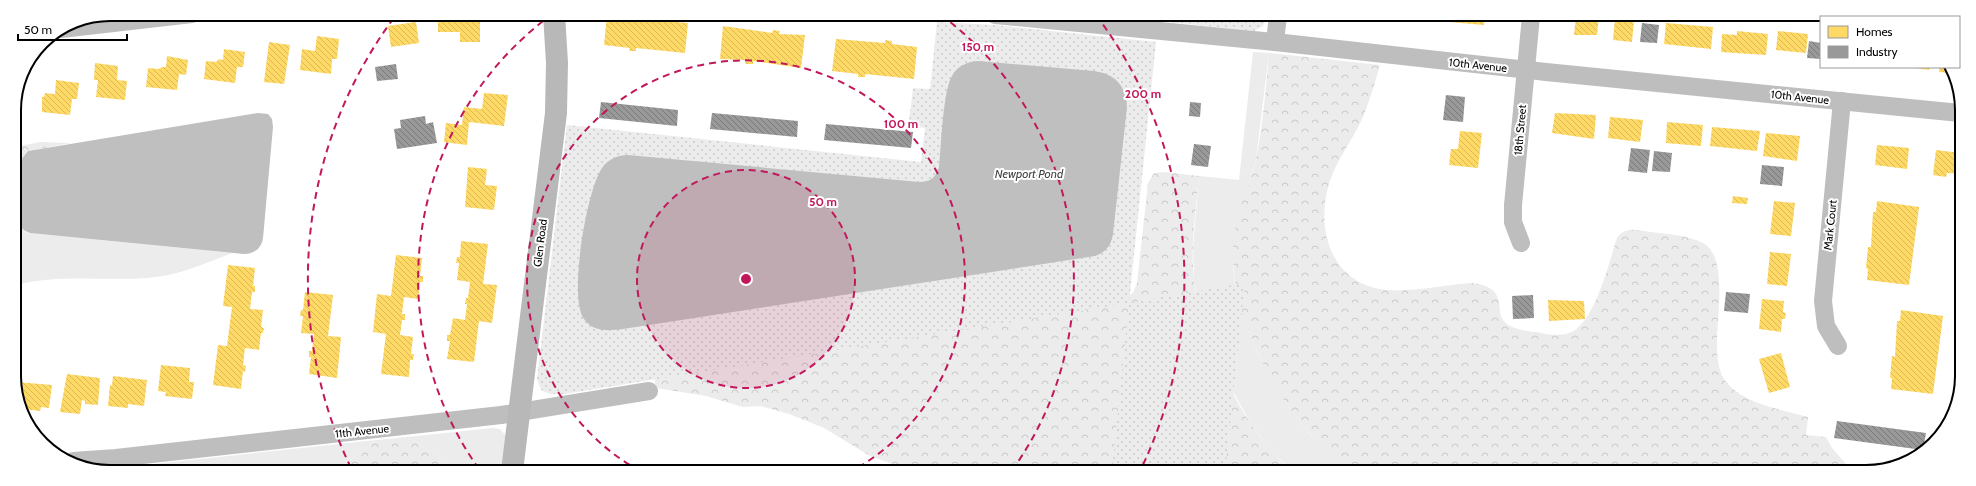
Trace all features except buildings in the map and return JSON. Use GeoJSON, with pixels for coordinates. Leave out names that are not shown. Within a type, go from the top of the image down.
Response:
{"type":"FeatureCollection","features":[{"type":"Feature","properties":{"kind":"street"},"geometry":{"type":"LineString","coordinates":[[81,26],[118,21]]}},
{"type":"Feature","properties":{"kind":"street","name":"Glen Road"},"geometry":{"type":"LineString","coordinates":[[513,465],[556,112],[557,63],[554,21]]}},
{"type":"Feature","properties":{"kind":"street","name":"10th Avenue"},"geometry":{"type":"LineString","coordinates":[[1074,21],[1525,70],[1955,112]]}},
{"type":"Feature","properties":{"kind":"street"},"geometry":{"type":"LineString","coordinates":[[1275,42],[1277,21]]}},
{"type":"Feature","properties":{"kind":"street","name":"18th Street"},"geometry":{"type":"LineString","coordinates":[[1521,243],[1514,227],[1512,212],[1530,21]]}},
{"type":"Feature","properties":{"kind":"street","name":"Mark Court"},"geometry":{"type":"LineString","coordinates":[[1838,346],[1826,326],[1822,301],[1842,101]]}},
{"type":"Feature","properties":{"kind":"street","name":"11th Avenue"},"geometry":{"type":"LineString","coordinates":[[81,460],[104,460],[520,412],[649,391]]}},
{"type":"Feature","properties":{"kind":"green space"},"geometry":{"type":"Polygon","coordinates":[[[1159,21],[1265,21],[1263,26],[1254,31],[1159,21]]]}},
{"type":"Feature","properties":{"kind":"green space"},"geometry":{"type":"Polygon","coordinates":[[[937,22],[995,25],[1156,42],[1129,303],[564,394],[550,394],[541,390],[537,379],[567,125],[921,162],[925,128],[913,126],[914,121],[909,121],[913,88],[930,89],[937,22]]]}},
{"type":"Feature","properties":{"kind":"green space"},"geometry":{"type":"Polygon","coordinates":[[[1253,52],[1269,53],[1256,159],[1236,227],[1233,266],[1235,284],[1248,330],[1258,354],[1288,406],[1310,435],[1345,465],[1286,465],[1270,450],[1251,424],[1219,366],[1196,291],[1194,278],[1193,247],[1199,176],[1239,180],[1253,52]]]}},
{"type":"Feature","properties":{"kind":"green space"},"geometry":{"type":"Polygon","coordinates":[[[1269,53],[1380,65],[1363,117],[1332,175],[1325,202],[1324,220],[1332,253],[1341,267],[1353,278],[1368,286],[1387,290],[1398,290],[1471,283],[1480,284],[1492,290],[1498,297],[1500,313],[1503,320],[1509,326],[1523,330],[1561,335],[1578,328],[1586,319],[1605,277],[1617,238],[1620,234],[1628,230],[1636,230],[1677,235],[1703,243],[1711,250],[1716,260],[1719,288],[1717,351],[1719,365],[1724,379],[1740,394],[1751,400],[1808,417],[1806,435],[1826,437],[1832,448],[1847,465],[1345,465],[1324,449],[1314,439],[1282,397],[1260,357],[1243,315],[1237,293],[1233,248],[1236,225],[1256,159],[1269,53]]]}},
{"type":"Feature","properties":{"kind":"green space"},"geometry":{"type":"Polygon","coordinates":[[[40,142],[71,143],[28,151],[21,160],[21,146],[40,142]]]}},
{"type":"Feature","properties":{"kind":"green space"},"geometry":{"type":"Polygon","coordinates":[[[1165,172],[1199,176],[1193,253],[1194,279],[1198,303],[1215,356],[1242,409],[1257,433],[1274,454],[1286,465],[895,465],[870,456],[824,428],[789,414],[760,406],[743,407],[706,396],[656,388],[654,376],[1122,299],[1133,293],[1137,283],[1148,183],[1154,173],[1165,172]]]}},
{"type":"Feature","properties":{"kind":"green space"},"geometry":{"type":"Polygon","coordinates":[[[21,227],[26,232],[21,239],[21,227]]]}},
{"type":"Feature","properties":{"kind":"green space"},"geometry":{"type":"Polygon","coordinates":[[[26,232],[232,253],[190,269],[158,277],[130,279],[64,279],[21,284],[21,239],[26,232]]]}},
{"type":"Feature","properties":{"kind":"green space"},"geometry":{"type":"Polygon","coordinates":[[[1245,283],[1226,465],[1113,465],[1129,303],[1245,283]]]}},
{"type":"Feature","properties":{"kind":"green space"},"geometry":{"type":"Polygon","coordinates":[[[492,428],[500,429],[506,436],[504,465],[447,465],[438,456],[407,437],[492,428]]]}},
{"type":"Feature","properties":{"kind":"green space"},"geometry":{"type":"Polygon","coordinates":[[[407,437],[438,456],[447,465],[343,465],[376,440],[407,437]]]}},
{"type":"Feature","properties":{"kind":"green space"},"geometry":{"type":"Polygon","coordinates":[[[376,440],[343,465],[144,465],[376,440]]]}},
{"type":"Feature","properties":{"kind":"water","name":"Newport Pond"},"geometry":{"type":"Polygon","coordinates":[[[978,61],[1094,71],[1108,75],[1122,87],[1127,107],[1113,234],[1111,242],[1102,253],[1095,256],[623,329],[602,330],[592,326],[584,319],[580,307],[578,290],[581,244],[585,219],[596,180],[604,165],[610,160],[628,155],[919,182],[926,181],[934,177],[939,167],[944,106],[946,93],[952,76],[963,65],[978,61]]]}},
{"type":"Feature","properties":{"kind":"water"},"geometry":{"type":"Polygon","coordinates":[[[258,113],[268,114],[272,119],[273,127],[263,238],[261,245],[257,250],[244,254],[30,233],[21,228],[21,160],[28,151],[258,113]]]}}]}
